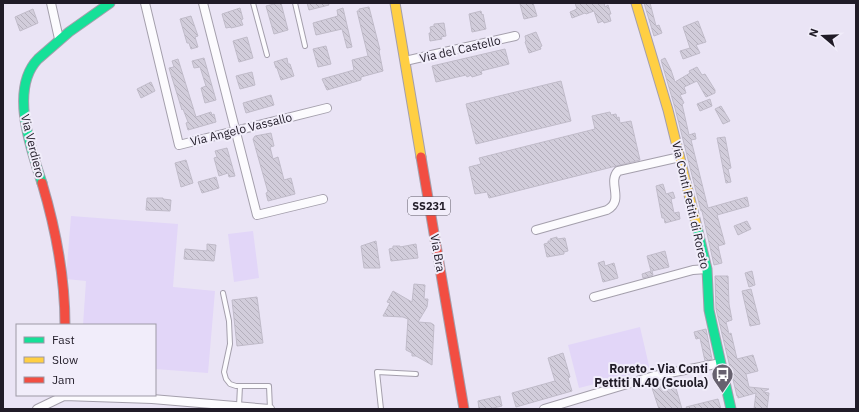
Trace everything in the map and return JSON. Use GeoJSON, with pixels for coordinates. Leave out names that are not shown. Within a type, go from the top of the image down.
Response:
{"type":"FeatureCollection","features":[{"type":"Feature","properties":{"kind":"street"},"geometry":{"type":"LineString","coordinates":[[51,3],[59,39]]}},
{"type":"Feature","properties":{"kind":"street","name":"Via Verdiero"},"geometry":{"type":"LineString","coordinates":[[66,324],[66,299],[53,221],[26,129],[24,109],[25,91],[34,64],[59,39],[110,3]]}},
{"type":"Feature","properties":{"kind":"street","name":"Via Angelo Vassallo"},"geometry":{"type":"LineString","coordinates":[[145,3],[179,145],[327,108]]}},
{"type":"Feature","properties":{"kind":"street"},"geometry":{"type":"LineString","coordinates":[[203,3],[257,215],[322,199]]}},
{"type":"Feature","properties":{"kind":"street","name":"Via Bra"},"geometry":{"type":"LineString","coordinates":[[395,3],[464,409]]}},
{"type":"Feature","properties":{"kind":"street","name":"Via Conti Petiti di Roreto"},"geometry":{"type":"LineString","coordinates":[[636,3],[668,110],[700,238],[707,269],[709,310],[731,409]]}},
{"type":"Feature","properties":{"kind":"street","name":"Via del Castello"},"geometry":{"type":"LineString","coordinates":[[405,62],[514,36]]}},
{"type":"Feature","properties":{"kind":"street"},"geometry":{"type":"LineString","coordinates":[[536,230],[607,210],[612,207],[616,199],[614,178],[618,171],[680,157]]}},
{"type":"Feature","properties":{"kind":"street"},"geometry":{"type":"LineString","coordinates":[[594,297],[693,270],[707,269]]}},
{"type":"Feature","properties":{"kind":"street"},"geometry":{"type":"LineString","coordinates":[[544,409],[654,376],[721,363]]}},
{"type":"Feature","properties":{"kind":"street"},"geometry":{"type":"LineString","coordinates":[[37,409],[64,396],[152,399],[270,409]]}},
{"type":"Feature","properties":{"kind":"lane"},"geometry":{"type":"LineString","coordinates":[[253,3],[267,55]]}},
{"type":"Feature","properties":{"kind":"lane"},"geometry":{"type":"LineString","coordinates":[[295,3],[305,46]]}},
{"type":"Feature","properties":{"kind":"lane"},"geometry":{"type":"LineString","coordinates":[[223,293],[229,321],[230,344],[225,374],[227,381],[230,384],[240,386],[269,386],[270,409]]}},
{"type":"Feature","properties":{"kind":"lane"},"geometry":{"type":"LineString","coordinates":[[381,409],[377,372],[416,374]]}},
{"type":"Feature","properties":{"kind":"lane"},"geometry":{"type":"LineString","coordinates":[[239,406],[240,386]]}},
{"type":"Feature","properties":{"kind":"shaded area"},"geometry":{"type":"Polygon","coordinates":[[[71,216],[178,224],[173,287],[215,291],[208,373],[156,369],[156,324],[83,324],[86,281],[66,279],[71,216]]]}},
{"type":"Feature","properties":{"kind":"shaded area"},"geometry":{"type":"Polygon","coordinates":[[[253,231],[259,278],[234,282],[228,234],[253,231]]]}},
{"type":"Feature","properties":{"kind":"shaded area"},"geometry":{"type":"Polygon","coordinates":[[[640,327],[650,370],[579,388],[568,345],[640,327]]]}},
{"type":"Feature","properties":{"kind":"building"},"geometry":{"type":"Polygon","coordinates":[[[281,3],[288,30],[274,34],[266,6],[281,3]]]}},
{"type":"Feature","properties":{"kind":"building"},"geometry":{"type":"Polygon","coordinates":[[[307,3],[328,3],[329,5],[309,10],[307,3]]]}},
{"type":"Feature","properties":{"kind":"building"},"geometry":{"type":"Polygon","coordinates":[[[533,3],[537,16],[524,19],[520,4],[533,3]]]}},
{"type":"Feature","properties":{"kind":"building"},"geometry":{"type":"Polygon","coordinates":[[[575,3],[604,3],[605,7],[608,5],[611,14],[609,14],[611,21],[604,23],[603,21],[598,23],[594,11],[572,18],[570,12],[577,9],[575,3]]]}},
{"type":"Feature","properties":{"kind":"building"},"geometry":{"type":"Polygon","coordinates":[[[644,3],[650,3],[656,26],[659,25],[662,33],[654,36],[644,3]]]}},
{"type":"Feature","properties":{"kind":"building"},"geometry":{"type":"Polygon","coordinates":[[[369,7],[380,50],[383,71],[361,77],[361,80],[327,90],[322,79],[354,70],[352,60],[368,56],[357,11],[359,11],[359,9],[369,7]]]}},
{"type":"Feature","properties":{"kind":"building"},"geometry":{"type":"Polygon","coordinates":[[[240,8],[243,25],[226,28],[222,14],[240,8]]]}},
{"type":"Feature","properties":{"kind":"building"},"geometry":{"type":"Polygon","coordinates":[[[343,8],[352,47],[347,48],[342,29],[316,35],[313,23],[338,16],[337,10],[343,8]]]}},
{"type":"Feature","properties":{"kind":"building"},"geometry":{"type":"Polygon","coordinates":[[[33,9],[38,23],[20,31],[15,17],[33,9]]]}},
{"type":"Feature","properties":{"kind":"building"},"geometry":{"type":"Polygon","coordinates":[[[481,11],[486,29],[472,32],[469,14],[481,11]]]}},
{"type":"Feature","properties":{"kind":"building"},"geometry":{"type":"Polygon","coordinates":[[[191,16],[198,36],[195,37],[198,47],[191,49],[189,43],[187,43],[180,19],[191,16]]]}},
{"type":"Feature","properties":{"kind":"building"},"geometry":{"type":"Polygon","coordinates":[[[698,21],[706,42],[696,45],[700,53],[683,59],[680,51],[690,48],[683,27],[698,21]]]}},
{"type":"Feature","properties":{"kind":"building"},"geometry":{"type":"Polygon","coordinates":[[[444,23],[446,36],[441,37],[442,39],[430,41],[430,27],[434,26],[434,24],[444,23]]]}},
{"type":"Feature","properties":{"kind":"building"},"geometry":{"type":"Polygon","coordinates":[[[536,32],[542,46],[540,47],[541,49],[529,53],[525,42],[525,36],[536,32]]]}},
{"type":"Feature","properties":{"kind":"building"},"geometry":{"type":"Polygon","coordinates":[[[247,37],[253,58],[239,62],[233,41],[247,37]]]}},
{"type":"Feature","properties":{"kind":"building"},"geometry":{"type":"Polygon","coordinates":[[[326,46],[331,64],[318,67],[313,49],[326,46]]]}},
{"type":"Feature","properties":{"kind":"building"},"geometry":{"type":"Polygon","coordinates":[[[505,49],[509,64],[481,71],[482,74],[472,77],[471,75],[467,77],[466,75],[436,82],[432,66],[505,49]]]}},
{"type":"Feature","properties":{"kind":"building"},"geometry":{"type":"Polygon","coordinates":[[[204,58],[216,100],[205,103],[201,88],[206,86],[200,67],[194,68],[192,61],[204,58]]]}},
{"type":"Feature","properties":{"kind":"building"},"geometry":{"type":"Polygon","coordinates":[[[287,58],[288,64],[290,64],[294,76],[281,80],[274,62],[287,58]]]}},
{"type":"Feature","properties":{"kind":"building"},"geometry":{"type":"Polygon","coordinates":[[[665,58],[675,82],[690,73],[689,71],[697,67],[702,75],[705,74],[715,90],[715,93],[706,97],[697,81],[684,87],[686,93],[680,95],[684,103],[682,104],[689,135],[695,133],[696,139],[691,140],[708,208],[747,197],[749,206],[717,215],[725,244],[718,246],[722,263],[714,265],[702,211],[661,60],[665,58]]]}},
{"type":"Feature","properties":{"kind":"building"},"geometry":{"type":"Polygon","coordinates":[[[178,59],[196,117],[211,112],[212,115],[214,114],[216,122],[188,130],[186,123],[188,122],[183,109],[182,110],[169,68],[174,67],[172,61],[178,59]]]}},
{"type":"Feature","properties":{"kind":"building"},"geometry":{"type":"Polygon","coordinates":[[[252,72],[255,85],[240,89],[236,76],[252,72]]]}},
{"type":"Feature","properties":{"kind":"building"},"geometry":{"type":"Polygon","coordinates":[[[561,81],[571,121],[476,144],[466,104],[561,81]]]}},
{"type":"Feature","properties":{"kind":"building"},"geometry":{"type":"Polygon","coordinates":[[[151,82],[155,91],[141,98],[137,89],[151,82]]]}},
{"type":"Feature","properties":{"kind":"building"},"geometry":{"type":"Polygon","coordinates":[[[271,95],[274,105],[246,113],[243,103],[271,95]]]}},
{"type":"Feature","properties":{"kind":"building"},"geometry":{"type":"Polygon","coordinates":[[[710,99],[712,106],[700,111],[697,104],[710,99]]]}},
{"type":"Feature","properties":{"kind":"building"},"geometry":{"type":"Polygon","coordinates":[[[721,106],[730,121],[723,124],[715,109],[721,106]]]}},
{"type":"Feature","properties":{"kind":"building"},"geometry":{"type":"Polygon","coordinates":[[[610,112],[611,115],[616,114],[617,118],[619,117],[620,123],[631,121],[640,160],[489,198],[487,192],[475,194],[469,167],[481,164],[479,158],[595,129],[592,116],[610,112]]]}},
{"type":"Feature","properties":{"kind":"building"},"geometry":{"type":"Polygon","coordinates":[[[271,133],[274,146],[270,147],[273,159],[278,157],[284,180],[291,178],[295,194],[268,201],[266,193],[268,192],[253,139],[255,136],[271,133]]]}},
{"type":"Feature","properties":{"kind":"building"},"geometry":{"type":"Polygon","coordinates":[[[725,137],[731,168],[728,169],[731,182],[726,183],[717,138],[725,137]]]}},
{"type":"Feature","properties":{"kind":"building"},"geometry":{"type":"Polygon","coordinates":[[[227,148],[235,176],[229,177],[228,173],[219,176],[214,158],[217,157],[215,151],[227,148]]]}},
{"type":"Feature","properties":{"kind":"building"},"geometry":{"type":"Polygon","coordinates":[[[186,160],[193,183],[181,187],[175,163],[186,160]]]}},
{"type":"Feature","properties":{"kind":"building"},"geometry":{"type":"Polygon","coordinates":[[[216,177],[219,188],[202,193],[198,182],[216,177]]]}},
{"type":"Feature","properties":{"kind":"building"},"geometry":{"type":"Polygon","coordinates":[[[663,184],[666,194],[673,192],[675,198],[671,199],[674,213],[679,212],[680,219],[665,223],[664,218],[662,218],[656,186],[663,184]]]}},
{"type":"Feature","properties":{"kind":"building"},"geometry":{"type":"Polygon","coordinates":[[[147,198],[163,198],[171,200],[170,211],[146,210],[147,198]]]}},
{"type":"Feature","properties":{"kind":"building"},"geometry":{"type":"Polygon","coordinates":[[[747,221],[751,229],[738,235],[734,226],[747,221]]]}},
{"type":"Feature","properties":{"kind":"building"},"geometry":{"type":"Polygon","coordinates":[[[557,237],[557,239],[565,238],[568,251],[564,252],[564,254],[547,257],[544,244],[551,241],[550,239],[557,237]]]}},
{"type":"Feature","properties":{"kind":"building"},"geometry":{"type":"Polygon","coordinates":[[[376,241],[380,268],[364,268],[361,246],[376,241]]]}},
{"type":"Feature","properties":{"kind":"building"},"geometry":{"type":"Polygon","coordinates":[[[207,244],[216,245],[214,261],[184,259],[185,249],[207,251],[207,244]]]}},
{"type":"Feature","properties":{"kind":"building"},"geometry":{"type":"Polygon","coordinates":[[[416,244],[418,258],[391,261],[389,249],[393,248],[393,246],[400,247],[416,244]]]}},
{"type":"Feature","properties":{"kind":"building"},"geometry":{"type":"Polygon","coordinates":[[[665,251],[669,267],[652,271],[653,275],[643,278],[642,274],[651,271],[647,256],[665,251]]]}},
{"type":"Feature","properties":{"kind":"building"},"geometry":{"type":"Polygon","coordinates":[[[604,261],[605,266],[614,263],[618,278],[603,282],[598,263],[604,261]]]}},
{"type":"Feature","properties":{"kind":"building"},"geometry":{"type":"Polygon","coordinates":[[[752,271],[755,285],[749,287],[745,273],[752,271]]]}},
{"type":"Feature","properties":{"kind":"building"},"geometry":{"type":"Polygon","coordinates":[[[715,276],[728,276],[729,304],[732,320],[726,322],[729,334],[731,333],[737,359],[753,355],[758,371],[746,374],[749,387],[769,389],[763,392],[769,393],[767,409],[754,409],[756,393],[738,398],[737,396],[716,309],[715,276]]]}},
{"type":"Feature","properties":{"kind":"building"},"geometry":{"type":"Polygon","coordinates":[[[414,284],[425,285],[424,299],[428,299],[427,307],[418,322],[431,323],[434,325],[432,365],[416,356],[412,356],[412,353],[406,350],[408,319],[403,317],[383,316],[390,303],[387,302],[393,291],[412,302],[414,284]]]}},
{"type":"Feature","properties":{"kind":"building"},"geometry":{"type":"Polygon","coordinates":[[[751,289],[760,324],[750,326],[742,291],[751,289]]]}},
{"type":"Feature","properties":{"kind":"building"},"geometry":{"type":"Polygon","coordinates":[[[257,297],[263,343],[237,346],[232,300],[257,297]]]}},
{"type":"Feature","properties":{"kind":"building"},"geometry":{"type":"Polygon","coordinates":[[[706,329],[712,359],[705,361],[700,338],[696,339],[694,332],[706,329]]]}},
{"type":"Feature","properties":{"kind":"building"},"geometry":{"type":"Polygon","coordinates":[[[563,353],[570,377],[568,378],[572,391],[516,407],[512,393],[555,381],[548,358],[563,353]]]}},
{"type":"Feature","properties":{"kind":"building"},"geometry":{"type":"Polygon","coordinates":[[[673,378],[682,409],[659,409],[652,388],[656,387],[655,382],[673,378]]]}},
{"type":"Feature","properties":{"kind":"building"},"geometry":{"type":"Polygon","coordinates":[[[500,396],[502,406],[489,409],[479,409],[478,401],[500,396]]]}},
{"type":"Feature","properties":{"kind":"building"},"geometry":{"type":"Polygon","coordinates":[[[718,399],[721,409],[687,409],[686,407],[718,399]]]}},
{"type":"Feature","properties":{"kind":"traffic: fast"},"geometry":{"type":"LineString","coordinates":[[42,183],[28,137],[25,120],[25,86],[29,72],[38,59],[69,32],[110,3]]}},
{"type":"Feature","properties":{"kind":"traffic: fast"},"geometry":{"type":"LineString","coordinates":[[697,227],[707,269],[709,310],[731,409]]}},
{"type":"Feature","properties":{"kind":"traffic: slow"},"geometry":{"type":"LineString","coordinates":[[395,3],[421,157]]}},
{"type":"Feature","properties":{"kind":"traffic: slow"},"geometry":{"type":"LineString","coordinates":[[636,3],[668,110],[697,227]]}},
{"type":"Feature","properties":{"kind":"traffic: jam"},"geometry":{"type":"LineString","coordinates":[[421,157],[464,409]]}},
{"type":"Feature","properties":{"kind":"traffic: jam"},"geometry":{"type":"LineString","coordinates":[[42,183],[52,218],[59,253],[65,307],[65,324]]}},
{"type":"Feature","properties":{"kind":"place","name":"Roreto - Via Conti Pettiti N.40 (Scuola)"},"geometry":{"type":"Point","coordinates":[723,394]}}]}
